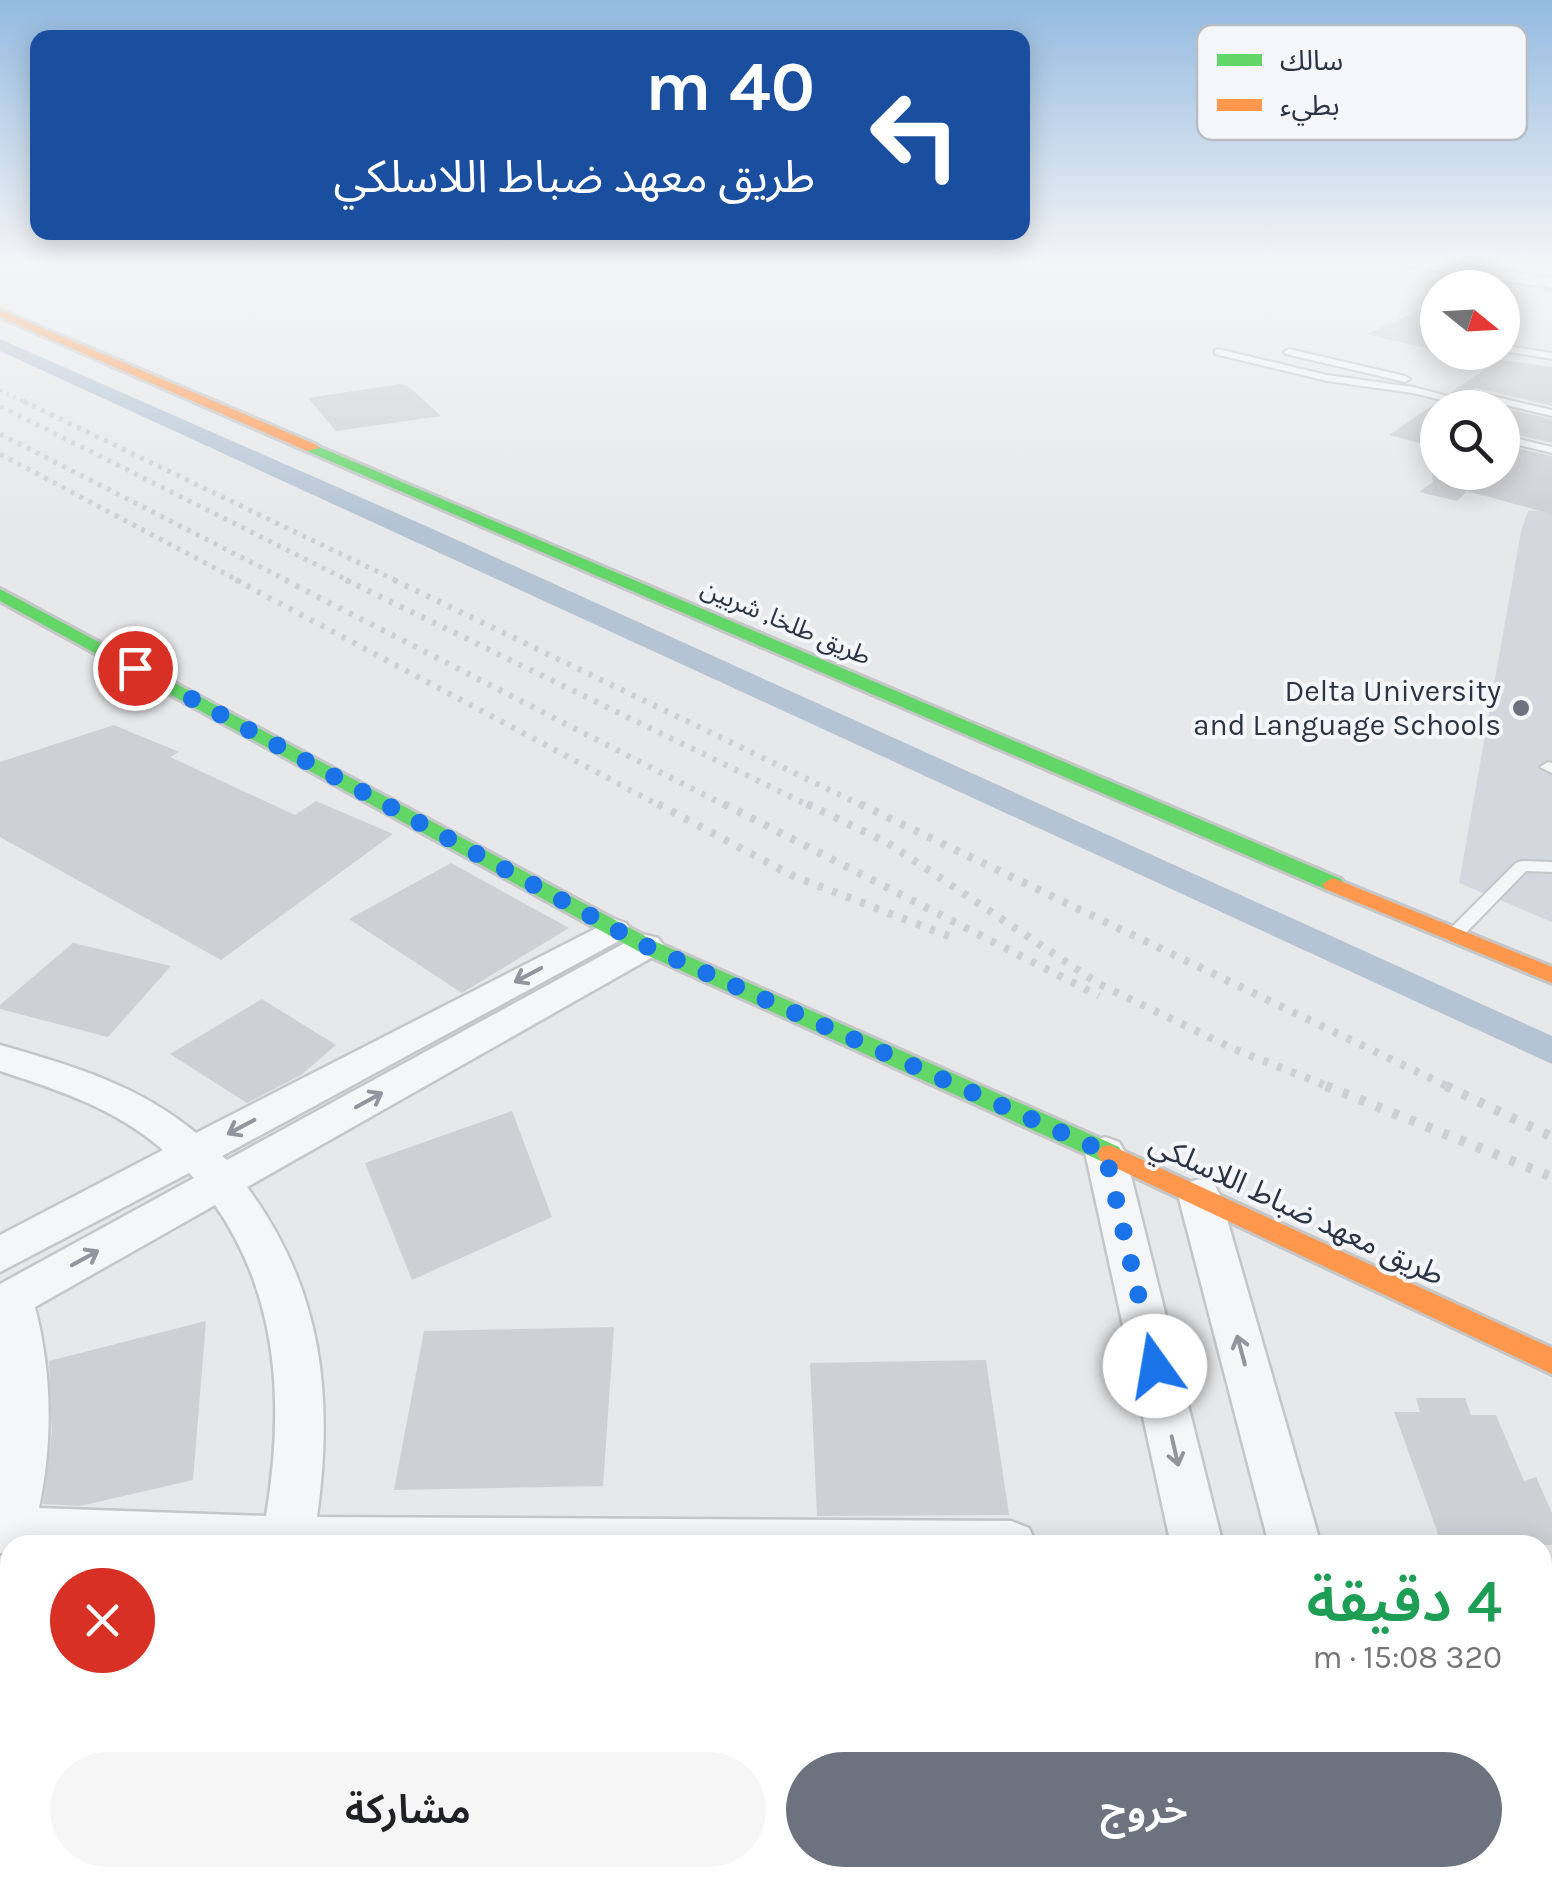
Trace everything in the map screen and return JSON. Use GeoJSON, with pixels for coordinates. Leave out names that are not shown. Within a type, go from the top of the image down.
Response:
{"type":"FeatureCollection","features":[{"type":"Feature","properties":{"kind":"main road","name":"طريق طلخا, شربين"},"geometry":{"type":"LineString","coordinates":[[82,348],[1552,976]]}},
{"type":"Feature","properties":{"kind":"main road","name":"طريق معهد ضباط اللاسلكي"},"geometry":{"type":"LineString","coordinates":[[0,594],[630,938],[1199,1195],[1552,1362]]}},
{"type":"Feature","properties":{"kind":"street"},"geometry":{"type":"LineString","coordinates":[[113,1535],[5,1530],[28,1426],[27,1380],[4,1287],[210,1166],[630,938]]}},
{"type":"Feature","properties":{"kind":"street"},"geometry":{"type":"LineString","coordinates":[[0,1058],[76,1080],[140,1110],[210,1166],[260,1233],[286,1295],[300,1367],[301,1450],[288,1535]]}},
{"type":"Feature","properties":{"kind":"street"},"geometry":{"type":"LineString","coordinates":[[1105,1152],[1195,1535]]}},
{"type":"Feature","properties":{"kind":"street"},"geometry":{"type":"LineString","coordinates":[[1199,1195],[1292,1535]]}},
{"type":"Feature","properties":{"kind":"lane"},"geometry":{"type":"LineString","coordinates":[[1520,351],[1552,356]]}},
{"type":"Feature","properties":{"kind":"lane"},"geometry":{"type":"LineString","coordinates":[[1218,352],[1327,378],[1420,392]]}},
{"type":"Feature","properties":{"kind":"lane"},"geometry":{"type":"LineString","coordinates":[[1290,352],[1552,413]]}},
{"type":"Feature","properties":{"kind":"lane"},"geometry":{"type":"LineString","coordinates":[[1520,415],[1552,423]]}},
{"type":"Feature","properties":{"kind":"lane"},"geometry":{"type":"LineString","coordinates":[[1520,442],[1552,450]]}},
{"type":"Feature","properties":{"kind":"lane"},"geometry":{"type":"LineString","coordinates":[[1452,936],[1522,866],[1552,867]]}},
{"type":"Feature","properties":{"kind":"shaded area","name":"Delta University and Language Schools"},"geometry":{"type":"Polygon","coordinates":[[[1552,510],[1552,922],[1459,883],[1521,532],[1528,511],[1552,510]]]}},
{"type":"Feature","properties":{"kind":"building"},"geometry":{"type":"Polygon","coordinates":[[[1520,363],[1552,367],[1552,406],[1520,398],[1520,390],[1454,390],[1484,370],[1520,370],[1520,363]]]}},
{"type":"Feature","properties":{"kind":"building"},"geometry":{"type":"Polygon","coordinates":[[[400,384],[409,387],[441,416],[336,431],[308,398],[400,384]]]}},
{"type":"Feature","properties":{"kind":"building"},"geometry":{"type":"Polygon","coordinates":[[[1520,412],[1552,419],[1552,443],[1520,435],[1520,412]]]}},
{"type":"Feature","properties":{"kind":"building"},"geometry":{"type":"Polygon","coordinates":[[[1420,414],[1420,443],[1389,435],[1420,414]]]}},
{"type":"Feature","properties":{"kind":"building"},"geometry":{"type":"Polygon","coordinates":[[[1520,449],[1552,456],[1552,514],[1467,491],[1457,501],[1419,492],[1422,490],[1520,490],[1520,449]]]}},
{"type":"Feature","properties":{"kind":"building"},"geometry":{"type":"Polygon","coordinates":[[[114,725],[179,752],[170,757],[295,815],[316,801],[393,834],[221,960],[0,837],[0,762],[114,725]]]}},
{"type":"Feature","properties":{"kind":"building"},"geometry":{"type":"Polygon","coordinates":[[[451,863],[569,928],[462,993],[349,919],[451,863]]]}},
{"type":"Feature","properties":{"kind":"building"},"geometry":{"type":"Polygon","coordinates":[[[73,943],[171,966],[108,1037],[0,1009],[73,943]]]}},
{"type":"Feature","properties":{"kind":"building"},"geometry":{"type":"Polygon","coordinates":[[[262,999],[336,1045],[301,1075],[247,1103],[170,1054],[262,999]]]}},
{"type":"Feature","properties":{"kind":"building"},"geometry":{"type":"Polygon","coordinates":[[[512,1111],[552,1217],[412,1280],[365,1163],[512,1111]]]}},
{"type":"Feature","properties":{"kind":"building"},"geometry":{"type":"Polygon","coordinates":[[[206,1321],[193,1480],[80,1506],[43,1504],[52,1432],[49,1361],[206,1321]]]}},
{"type":"Feature","properties":{"kind":"building"},"geometry":{"type":"Polygon","coordinates":[[[614,1327],[603,1486],[394,1490],[424,1331],[614,1327]]]}},
{"type":"Feature","properties":{"kind":"building"},"geometry":{"type":"Polygon","coordinates":[[[986,1360],[1009,1515],[817,1516],[810,1363],[986,1360]]]}},
{"type":"Feature","properties":{"kind":"building"},"geometry":{"type":"Polygon","coordinates":[[[1416,1398],[1465,1398],[1471,1415],[1496,1415],[1524,1481],[1536,1477],[1552,1513],[1552,1535],[1438,1535],[1394,1412],[1420,1412],[1416,1398]]]}},
{"type":"Feature","properties":{"kind":"waterway"},"geometry":{"type":"LineString","coordinates":[[9,348],[427,535],[1552,1051]]}},
{"type":"Feature","properties":{"kind":"railway"},"geometry":{"type":"LineString","coordinates":[[0,390],[28,404]]}},
{"type":"Feature","properties":{"kind":"railway"},"geometry":{"type":"LineString","coordinates":[[23,401],[399,582]]}},
{"type":"Feature","properties":{"kind":"railway"},"geometry":{"type":"LineString","coordinates":[[0,406],[351,582]]}},
{"type":"Feature","properties":{"kind":"railway"},"geometry":{"type":"LineString","coordinates":[[0,434],[290,582]]}},
{"type":"Feature","properties":{"kind":"railway"},"geometry":{"type":"LineString","coordinates":[[0,454],[241,582]]}},
{"type":"Feature","properties":{"kind":"railway"},"geometry":{"type":"LineString","coordinates":[[236,580],[662,807]]}},
{"type":"Feature","properties":{"kind":"railway"},"geometry":{"type":"LineString","coordinates":[[285,580],[728,807]]}},
{"type":"Feature","properties":{"kind":"railway"},"geometry":{"type":"LineString","coordinates":[[346,580],[812,807]]}},
{"type":"Feature","properties":{"kind":"railway"},"geometry":{"type":"LineString","coordinates":[[394,580],[865,807]]}},
{"type":"Feature","properties":{"kind":"railway"},"geometry":{"type":"LineString","coordinates":[[658,804],[793,876],[951,937]]}},
{"type":"Feature","properties":{"kind":"railway"},"geometry":{"type":"LineString","coordinates":[[724,804],[1099,996]]}},
{"type":"Feature","properties":{"kind":"railway"},"geometry":{"type":"LineString","coordinates":[[807,804],[888,843],[1099,984],[1234,1049],[1332,1088]]}},
{"type":"Feature","properties":{"kind":"railway"},"geometry":{"type":"LineString","coordinates":[[860,804],[1451,1088]]}},
{"type":"Feature","properties":{"kind":"railway"},"geometry":{"type":"LineString","coordinates":[[1326,1086],[1552,1177]]}},
{"type":"Feature","properties":{"kind":"railway"},"geometry":{"type":"LineString","coordinates":[[1446,1086],[1552,1137]]}},
{"type":"Feature","properties":{"kind":"traffic: fast"},"geometry":{"type":"LineString","coordinates":[[312,448],[1333,884]]}},
{"type":"Feature","properties":{"kind":"traffic: fast"},"geometry":{"type":"LineString","coordinates":[[0,594],[646,946],[1110,1154]]}},
{"type":"Feature","properties":{"kind":"traffic: slow"},"geometry":{"type":"LineString","coordinates":[[81,348],[312,448]]}},
{"type":"Feature","properties":{"kind":"traffic: slow"},"geometry":{"type":"LineString","coordinates":[[1333,884],[1552,976]]}},
{"type":"Feature","properties":{"kind":"traffic: slow"},"geometry":{"type":"LineString","coordinates":[[1110,1154],[1552,1362]]}},
{"type":"Feature","properties":{"kind":"place","name":"Delta University and Language Schools"},"geometry":{"type":"Point","coordinates":[1521,708]}},
{"type":"Feature","properties":{"kind":"route"},"geometry":{"type":"LineString","coordinates":[[135,668],[646,946],[1105,1152],[1155,1366]]}}]}
